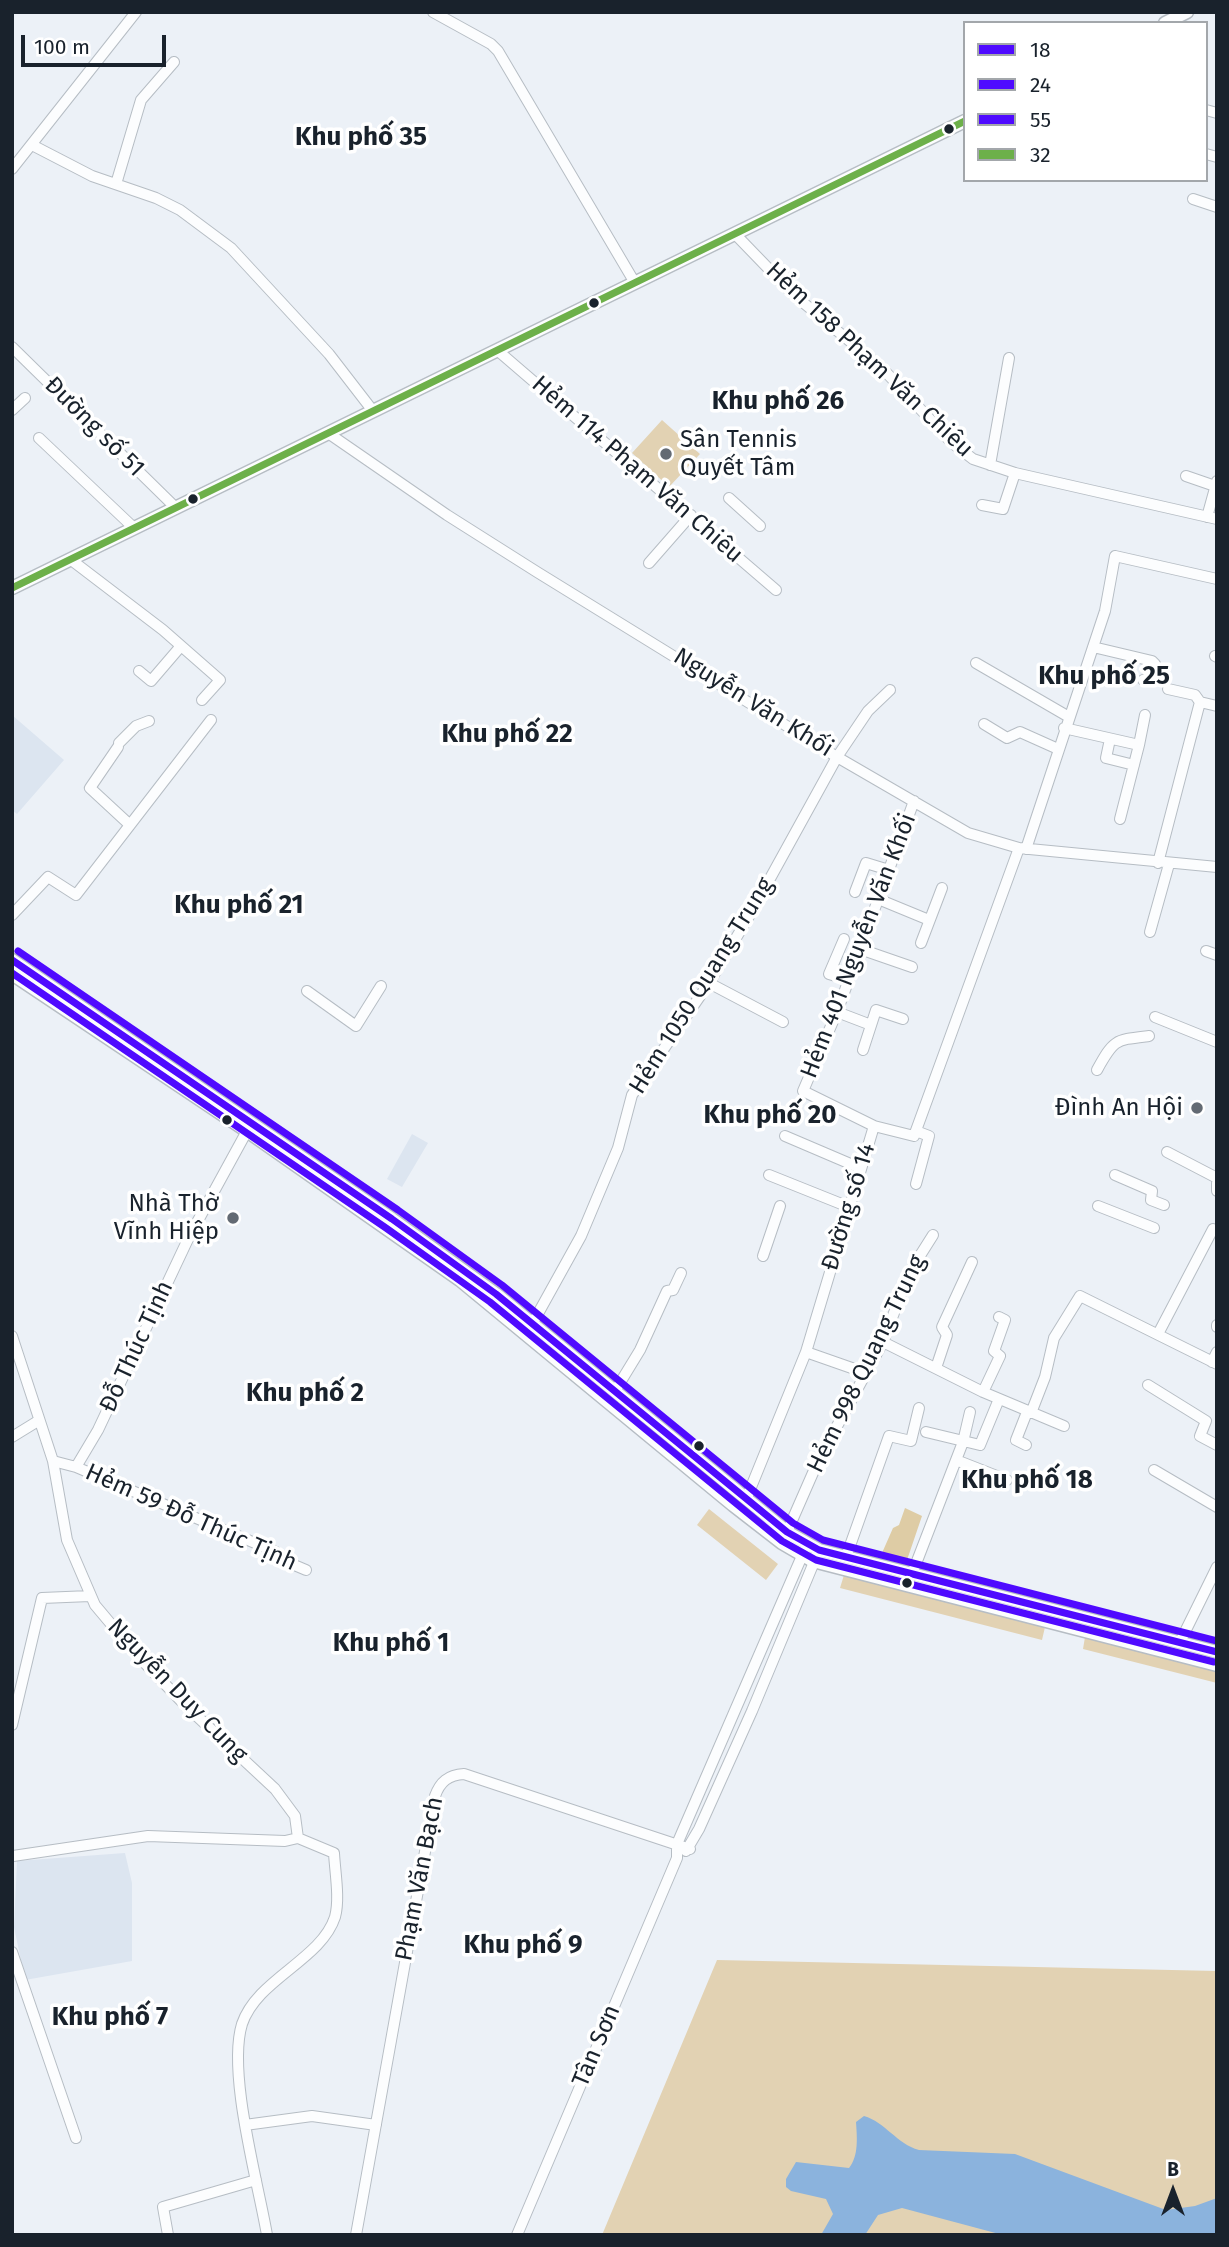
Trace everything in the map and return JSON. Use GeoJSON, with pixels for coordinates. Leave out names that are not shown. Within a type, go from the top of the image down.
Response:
{"type":"FeatureCollection","features":[{"type":"Feature","properties":{"kind":"main road"},"geometry":{"type":"LineString","coordinates":[[1169,21],[1187,12]]}},
{"type":"Feature","properties":{"kind":"main road"},"geometry":{"type":"LineString","coordinates":[[12,588],[963,122]]}},
{"type":"Feature","properties":{"kind":"main road"},"geometry":{"type":"LineString","coordinates":[[12,960],[247,1131],[492,1298]]}},
{"type":"Feature","properties":{"kind":"main road"},"geometry":{"type":"LineString","coordinates":[[12,974],[392,1219],[530,1329],[733,1505],[782,1543],[811,1553],[1177,1648],[1217,1665]]}},
{"type":"Feature","properties":{"kind":"main road"},"geometry":{"type":"LineString","coordinates":[[530,1329],[615,1391],[747,1497],[811,1553],[846,1557],[912,1574],[1068,1620]]}},
{"type":"Feature","properties":{"kind":"main road"},"geometry":{"type":"LineString","coordinates":[[1177,1648],[1217,1652]]}},
{"type":"Feature","properties":{"kind":"street"},"geometry":{"type":"LineString","coordinates":[[12,169],[136,12]]}},
{"type":"Feature","properties":{"kind":"street"},"geometry":{"type":"LineString","coordinates":[[433,12],[491,44],[498,51],[635,283]]}},
{"type":"Feature","properties":{"kind":"street"},"geometry":{"type":"LineString","coordinates":[[116,184],[141,100],[174,62]]}},
{"type":"Feature","properties":{"kind":"street"},"geometry":{"type":"LineString","coordinates":[[32,145],[61,162],[156,198],[180,210],[231,248],[329,354],[373,411]]}},
{"type":"Feature","properties":{"kind":"street"},"geometry":{"type":"LineString","coordinates":[[1193,199],[1217,207]]}},
{"type":"Feature","properties":{"kind":"street","name":"Hẻm 158 Phạm Văn Chiêu"},"geometry":{"type":"LineString","coordinates":[[735,234],[794,295],[882,368],[951,442],[973,458],[1015,473],[1212,518]]}},
{"type":"Feature","properties":{"kind":"street","name":"Đường số 51"},"geometry":{"type":"LineString","coordinates":[[12,347],[176,508]]}},
{"type":"Feature","properties":{"kind":"street","name":"Hẻm 114 Phạm Văn Chiêu"},"geometry":{"type":"LineString","coordinates":[[497,351],[776,590]]}},
{"type":"Feature","properties":{"kind":"street"},"geometry":{"type":"LineString","coordinates":[[990,465],[1009,358]]}},
{"type":"Feature","properties":{"kind":"street"},"geometry":{"type":"LineString","coordinates":[[12,410],[25,398]]}},
{"type":"Feature","properties":{"kind":"street","name":"Nguyễn Văn Khối"},"geometry":{"type":"LineString","coordinates":[[328,433],[447,515],[836,757],[968,833],[1023,848],[1163,864],[1217,867]]}},
{"type":"Feature","properties":{"kind":"street"},"geometry":{"type":"LineString","coordinates":[[39,438],[134,528]]}},
{"type":"Feature","properties":{"kind":"street"},"geometry":{"type":"LineString","coordinates":[[982,505],[1003,509],[1015,473]]}},
{"type":"Feature","properties":{"kind":"street"},"geometry":{"type":"LineString","coordinates":[[1186,476],[1216,484],[1212,518]]}},
{"type":"Feature","properties":{"kind":"street"},"geometry":{"type":"LineString","coordinates":[[729,498],[760,526]]}},
{"type":"Feature","properties":{"kind":"street"},"geometry":{"type":"LineString","coordinates":[[649,563],[691,515]]}},
{"type":"Feature","properties":{"kind":"street"},"geometry":{"type":"LineString","coordinates":[[915,1184],[929,1136],[915,1132],[1058,749],[1105,611],[1115,556],[1217,579]]}},
{"type":"Feature","properties":{"kind":"street"},"geometry":{"type":"LineString","coordinates":[[70,559],[220,680],[202,700]]}},
{"type":"Feature","properties":{"kind":"street"},"geometry":{"type":"LineString","coordinates":[[139,671],[151,681],[181,646]]}},
{"type":"Feature","properties":{"kind":"street"},"geometry":{"type":"LineString","coordinates":[[1093,647],[1155,664],[1151,677],[1143,680]]}},
{"type":"Feature","properties":{"kind":"street"},"geometry":{"type":"LineString","coordinates":[[976,663],[1069,717]]}},
{"type":"Feature","properties":{"kind":"street"},"geometry":{"type":"LineString","coordinates":[[1168,689],[1195,695],[1200,702],[1217,706]]}},
{"type":"Feature","properties":{"kind":"street","name":"Hẻm 1050 Quang Trung"},"geometry":{"type":"LineString","coordinates":[[530,1329],[581,1236],[618,1148],[632,1095],[709,983],[751,913],[836,757],[863,718],[890,690]]}},
{"type":"Feature","properties":{"kind":"street"},"geometry":{"type":"LineString","coordinates":[[1150,932],[1200,702]]}},
{"type":"Feature","properties":{"kind":"street"},"geometry":{"type":"LineString","coordinates":[[1121,819],[1145,715]]}},
{"type":"Feature","properties":{"kind":"street"},"geometry":{"type":"LineString","coordinates":[[12,915],[48,877],[76,895],[211,720]]}},
{"type":"Feature","properties":{"kind":"street"},"geometry":{"type":"LineString","coordinates":[[130,825],[90,788],[119,745],[136,726],[149,721]]}},
{"type":"Feature","properties":{"kind":"street"},"geometry":{"type":"LineString","coordinates":[[984,723],[1007,738],[1020,732],[1058,749]]}},
{"type":"Feature","properties":{"kind":"street"},"geometry":{"type":"LineString","coordinates":[[1064,729],[1139,745]]}},
{"type":"Feature","properties":{"kind":"street"},"geometry":{"type":"LineString","coordinates":[[1110,738],[1106,758],[1134,765]]}},
{"type":"Feature","properties":{"kind":"street","name":"Hẻm 401 Nguyễn Văn Khối"},"geometry":{"type":"LineString","coordinates":[[874,1126],[803,1091],[837,1012],[914,801]]}},
{"type":"Feature","properties":{"kind":"street"},"geometry":{"type":"LineString","coordinates":[[855,892],[866,863],[889,870]]}},
{"type":"Feature","properties":{"kind":"street"},"geometry":{"type":"LineString","coordinates":[[921,943],[942,888]]}},
{"type":"Feature","properties":{"kind":"street"},"geometry":{"type":"LineString","coordinates":[[878,900],[929,920]]}},
{"type":"Feature","properties":{"kind":"street"},"geometry":{"type":"LineString","coordinates":[[844,939],[830,974],[849,980]]}},
{"type":"Feature","properties":{"kind":"street"},"geometry":{"type":"LineString","coordinates":[[860,948],[912,967]]}},
{"type":"Feature","properties":{"kind":"street"},"geometry":{"type":"LineString","coordinates":[[1206,951],[1217,955]]}},
{"type":"Feature","properties":{"kind":"street"},"geometry":{"type":"LineString","coordinates":[[709,983],[783,1022]]}},
{"type":"Feature","properties":{"kind":"street"},"geometry":{"type":"LineString","coordinates":[[307,992],[356,1026],[381,986]]}},
{"type":"Feature","properties":{"kind":"street"},"geometry":{"type":"LineString","coordinates":[[863,1050],[876,1010],[904,1019]]}},
{"type":"Feature","properties":{"kind":"street"},"geometry":{"type":"LineString","coordinates":[[837,1012],[871,1025]]}},
{"type":"Feature","properties":{"kind":"street"},"geometry":{"type":"LineString","coordinates":[[1155,1017],[1217,1042]]}},
{"type":"Feature","properties":{"kind":"street"},"geometry":{"type":"LineString","coordinates":[[1097,1070],[1111,1044],[1119,1039],[1149,1036]]}},
{"type":"Feature","properties":{"kind":"street","name":"Đường số 14"},"geometry":{"type":"LineString","coordinates":[[747,1497],[806,1352],[874,1126],[910,1138],[915,1132]]}},
{"type":"Feature","properties":{"kind":"street","name":"Đỗ Thúc Tịnh"},"geometry":{"type":"LineString","coordinates":[[76,1467],[98,1430],[189,1237],[247,1131]]}},
{"type":"Feature","properties":{"kind":"street"},"geometry":{"type":"LineString","coordinates":[[785,1136],[860,1168]]}},
{"type":"Feature","properties":{"kind":"street"},"geometry":{"type":"LineString","coordinates":[[1167,1152],[1216,1186]]}},
{"type":"Feature","properties":{"kind":"street"},"geometry":{"type":"LineString","coordinates":[[769,1175],[849,1207]]}},
{"type":"Feature","properties":{"kind":"street"},"geometry":{"type":"LineString","coordinates":[[1115,1175],[1152,1191],[1151,1200],[1164,1205]]}},
{"type":"Feature","properties":{"kind":"street"},"geometry":{"type":"LineString","coordinates":[[763,1256],[780,1206]]}},
{"type":"Feature","properties":{"kind":"street"},"geometry":{"type":"LineString","coordinates":[[1098,1206],[1154,1228]]}},
{"type":"Feature","properties":{"kind":"street"},"geometry":{"type":"LineString","coordinates":[[1158,1334],[1213,1229]]}},
{"type":"Feature","properties":{"kind":"street","name":"Hẻm 998 Quang Trung"},"geometry":{"type":"LineString","coordinates":[[787,1532],[819,1459],[883,1342],[909,1273],[933,1235]]}},
{"type":"Feature","properties":{"kind":"street"},"geometry":{"type":"LineString","coordinates":[[936,1368],[947,1335],[942,1326],[972,1262]]}},
{"type":"Feature","properties":{"kind":"street"},"geometry":{"type":"LineString","coordinates":[[615,1391],[640,1350],[667,1291],[673,1290],[681,1273]]}},
{"type":"Feature","properties":{"kind":"street"},"geometry":{"type":"LineString","coordinates":[[1026,1445],[1017,1440],[1045,1377],[1054,1338],[1080,1296],[1214,1363],[1217,1352]]}},
{"type":"Feature","properties":{"kind":"street"},"geometry":{"type":"LineString","coordinates":[[983,1392],[1000,1356],[994,1351],[1005,1320],[999,1317]]}},
{"type":"Feature","properties":{"kind":"street","name":"Nguyễn Duy Cung"},"geometry":{"type":"LineString","coordinates":[[12,1336],[53,1461],[67,1540],[90,1596],[137,1656],[230,1749],[275,1789],[295,1816],[298,1838]]}},
{"type":"Feature","properties":{"kind":"street"},"geometry":{"type":"LineString","coordinates":[[883,1342],[983,1392],[1064,1426]]}},
{"type":"Feature","properties":{"kind":"street"},"geometry":{"type":"LineString","coordinates":[[806,1352],[866,1373]]}},
{"type":"Feature","properties":{"kind":"street"},"geometry":{"type":"LineString","coordinates":[[1148,1385],[1206,1421],[1200,1436],[1217,1445]]}},
{"type":"Feature","properties":{"kind":"street"},"geometry":{"type":"LineString","coordinates":[[926,1432],[980,1445],[999,1399]]}},
{"type":"Feature","properties":{"kind":"street"},"geometry":{"type":"LineString","coordinates":[[846,1557],[889,1436],[911,1441],[919,1408]]}},
{"type":"Feature","properties":{"kind":"street"},"geometry":{"type":"LineString","coordinates":[[912,1574],[963,1443],[970,1412]]}},
{"type":"Feature","properties":{"kind":"street"},"geometry":{"type":"LineString","coordinates":[[12,1437],[38,1422]]}},
{"type":"Feature","properties":{"kind":"street"},"geometry":{"type":"LineString","coordinates":[[956,1460],[1007,1480]]}},
{"type":"Feature","properties":{"kind":"street"},"geometry":{"type":"LineString","coordinates":[[53,1461],[76,1467]]}},
{"type":"Feature","properties":{"kind":"street","name":"Hẻm 59 Đỗ Thúc Tịnh"},"geometry":{"type":"LineString","coordinates":[[76,1467],[276,1552],[280,1559],[306,1570]]}},
{"type":"Feature","properties":{"kind":"street"},"geometry":{"type":"LineString","coordinates":[[1154,1470],[1217,1507]]}},
{"type":"Feature","properties":{"kind":"street"},"geometry":{"type":"LineString","coordinates":[[677,1857],[690,1849],[752,1711],[811,1553]]}},
{"type":"Feature","properties":{"kind":"street","name":"Tân Sơn"},"geometry":{"type":"LineString","coordinates":[[517,2235],[677,1857],[677,1844],[811,1553]]}},
{"type":"Feature","properties":{"kind":"street"},"geometry":{"type":"LineString","coordinates":[[1177,1648],[1217,1567]]}},
{"type":"Feature","properties":{"kind":"street"},"geometry":{"type":"LineString","coordinates":[[12,1725],[42,1598],[90,1596]]}},
{"type":"Feature","properties":{"kind":"street","name":"Phạm Văn Bạch"},"geometry":{"type":"LineString","coordinates":[[356,2235],[435,1796],[442,1782],[451,1776],[464,1774],[690,1849]]}},
{"type":"Feature","properties":{"kind":"street"},"geometry":{"type":"LineString","coordinates":[[12,1856],[148,1836],[285,1841],[298,1838],[334,1853],[336,1913],[328,1936],[255,2001],[243,2023],[241,2084],[245,2126],[267,2235]]}},
{"type":"Feature","properties":{"kind":"street"},"geometry":{"type":"LineString","coordinates":[[12,1952],[76,2138]]}},
{"type":"Feature","properties":{"kind":"street"},"geometry":{"type":"LineString","coordinates":[[245,2126],[312,2116],[376,2125]]}},
{"type":"Feature","properties":{"kind":"street"},"geometry":{"type":"LineString","coordinates":[[168,2235],[163,2207],[256,2180]]}},
{"type":"Feature","properties":{"kind":"shaded area","name":"Sân Tennis Quyết Tâm"},"geometry":{"type":"Polygon","coordinates":[[[662,420],[700,454],[669,487],[632,453],[662,420]]]}},
{"type":"Feature","properties":{"kind":"shaded area"},"geometry":{"type":"Polygon","coordinates":[[[12,715],[64,760],[17,814],[12,810],[12,715]]]}},
{"type":"Feature","properties":{"kind":"shaded area"},"geometry":{"type":"Polygon","coordinates":[[[412,1134],[428,1143],[402,1187],[387,1179],[412,1134]]]}},
{"type":"Feature","properties":{"kind":"shaded area"},"geometry":{"type":"Polygon","coordinates":[[[905,1508],[922,1516],[906,1563],[882,1553],[893,1528],[899,1525],[905,1508]]]}},
{"type":"Feature","properties":{"kind":"shaded area"},"geometry":{"type":"Polygon","coordinates":[[[709,1509],[778,1564],[766,1580],[697,1525],[709,1509]]]}},
{"type":"Feature","properties":{"kind":"shaded area"},"geometry":{"type":"Polygon","coordinates":[[[844,1575],[1045,1627],[1042,1640],[840,1588],[844,1575]]]}},
{"type":"Feature","properties":{"kind":"shaded area"},"geometry":{"type":"Polygon","coordinates":[[[1085,1637],[1217,1670],[1217,1683],[1083,1649],[1085,1637]]]}},
{"type":"Feature","properties":{"kind":"shaded area"},"geometry":{"type":"Polygon","coordinates":[[[125,1853],[132,1883],[132,1961],[25,1980],[14,1927],[17,1861],[125,1853]]]}},
{"type":"Feature","properties":{"kind":"shaded area"},"geometry":{"type":"Polygon","coordinates":[[[717,1960],[1217,1971],[1217,2235],[602,2235],[717,1960]]]}},
{"type":"Feature","properties":{"kind":"water"},"geometry":{"type":"Polygon","coordinates":[[[864,2116],[919,2150],[1015,2154],[1166,2210],[1195,2206],[1217,2198],[1217,2235],[1003,2235],[902,2208],[878,2215],[865,2235],[821,2235],[833,2214],[826,2199],[791,2191],[786,2187],[786,2179],[796,2162],[849,2168],[856,2152],[856,2122],[864,2116]]]}},
{"type":"Feature","properties":{"kind":"transit line","name":"32"},"geometry":{"type":"LineString","coordinates":[[12,588],[963,122]]}},
{"type":"Feature","properties":{"kind":"transit line","name":"55"},"geometry":{"type":"LineString","coordinates":[[18,951],[398,1210],[502,1285],[793,1523],[823,1540],[1217,1641]]}},
{"type":"Feature","properties":{"kind":"transit line","name":"18"},"geometry":{"type":"LineString","coordinates":[[12,960],[392,1219],[496,1294],[787,1532],[819,1550],[1217,1652]]}},
{"type":"Feature","properties":{"kind":"transit line","name":"24"},"geometry":{"type":"LineString","coordinates":[[12,973],[490,1302],[782,1541],[816,1560],[1214,1662]]}},
{"type":"Feature","properties":{"kind":"place","name":"Sân Tennis Quyết Tâm"},"geometry":{"type":"Point","coordinates":[666,454]}},
{"type":"Feature","properties":{"kind":"place","name":"Đình An Hội"},"geometry":{"type":"Point","coordinates":[1197,1108]}},
{"type":"Feature","properties":{"kind":"place","name":"Nhà Thờ Vĩnh Hiệp"},"geometry":{"type":"Point","coordinates":[233,1218]}},
{"type":"Feature","properties":{"kind":"district","name":"Khu phố 35"},"geometry":{"type":"Point","coordinates":[361,138]}},
{"type":"Feature","properties":{"kind":"district","name":"Khu phố 26"},"geometry":{"type":"Point","coordinates":[778,402]}},
{"type":"Feature","properties":{"kind":"district","name":"Khu phố 25"},"geometry":{"type":"Point","coordinates":[1104,677]}},
{"type":"Feature","properties":{"kind":"district","name":"Khu phố 22"},"geometry":{"type":"Point","coordinates":[507,735]}},
{"type":"Feature","properties":{"kind":"district","name":"Khu phố 21"},"geometry":{"type":"Point","coordinates":[239,906]}},
{"type":"Feature","properties":{"kind":"district","name":"Khu phố 20"},"geometry":{"type":"Point","coordinates":[770,1116]}},
{"type":"Feature","properties":{"kind":"district","name":"Khu phố 2"},"geometry":{"type":"Point","coordinates":[305,1394]}},
{"type":"Feature","properties":{"kind":"district","name":"Khu phố 18"},"geometry":{"type":"Point","coordinates":[1027,1481]}},
{"type":"Feature","properties":{"kind":"district","name":"Khu phố 1"},"geometry":{"type":"Point","coordinates":[391,1644]}},
{"type":"Feature","properties":{"kind":"district","name":"Khu phố 9"},"geometry":{"type":"Point","coordinates":[523,1946]}},
{"type":"Feature","properties":{"kind":"district","name":"Khu phố 7"},"geometry":{"type":"Point","coordinates":[110,2018]}}]}
